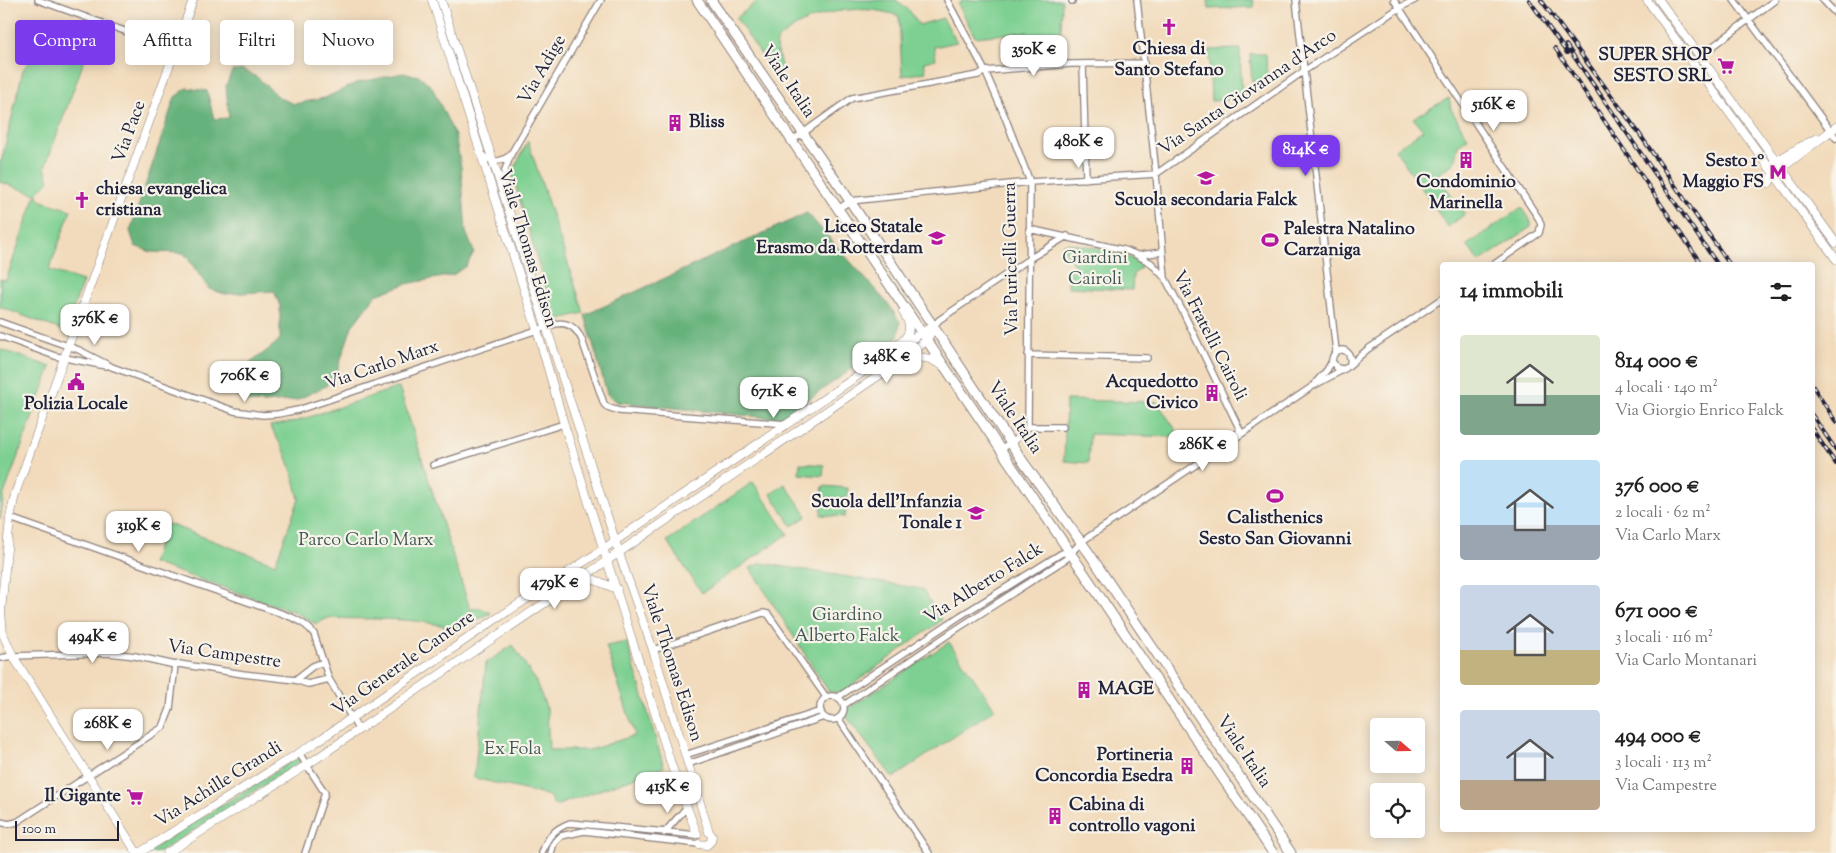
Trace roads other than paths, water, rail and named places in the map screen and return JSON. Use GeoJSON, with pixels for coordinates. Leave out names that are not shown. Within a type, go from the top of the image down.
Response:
{"type":"FeatureCollection","features":[{"type":"Feature","properties":{"kind":"main road","name":"Viale Italia"},"geometry":{"type":"LineString","coordinates":[[697,0],[1273,853]]}},
{"type":"Feature","properties":{"kind":"main road","name":"Viale Italia"},"geometry":{"type":"LineString","coordinates":[[711,0],[850,201],[1011,443],[1081,542],[1291,853]]}},
{"type":"Feature","properties":{"kind":"street"},"geometry":{"type":"LineString","coordinates":[[38,0],[125,31]]}},
{"type":"Feature","properties":{"kind":"street","name":"Via Pace"},"geometry":{"type":"LineString","coordinates":[[187,20],[194,0]]}},
{"type":"Feature","properties":{"kind":"street","name":"Viale Thomas Edison"},"geometry":{"type":"LineString","coordinates":[[432,0],[537,330],[616,590],[672,766],[697,835]]}},
{"type":"Feature","properties":{"kind":"street","name":"Viale Thomas Edison"},"geometry":{"type":"LineString","coordinates":[[441,0],[653,650],[709,832]]}},
{"type":"Feature","properties":{"kind":"street","name":"Via Adige"},"geometry":{"type":"LineString","coordinates":[[503,189],[505,170],[511,154],[601,0]]}},
{"type":"Feature","properties":{"kind":"street","name":"Via Puricelli Guerra"},"geometry":{"type":"LineString","coordinates":[[947,0],[985,71],[1005,116],[1030,182],[1028,427]]}},
{"type":"Feature","properties":{"kind":"street"},"geometry":{"type":"LineString","coordinates":[[1296,0],[1336,351],[1328,370],[1313,386]]}},
{"type":"Feature","properties":{"kind":"street"},"geometry":{"type":"LineString","coordinates":[[1394,0],[1540,219],[1539,233],[1497,262]]}},
{"type":"Feature","properties":{"kind":"street"},"geometry":{"type":"LineString","coordinates":[[1399,8],[1406,0]]}},
{"type":"Feature","properties":{"kind":"street"},"geometry":{"type":"LineString","coordinates":[[1399,8],[1414,0]]}},
{"type":"Feature","properties":{"kind":"street"},"geometry":{"type":"LineString","coordinates":[[1647,0],[1772,164],[1781,168],[1836,243]]}},
{"type":"Feature","properties":{"kind":"street"},"geometry":{"type":"LineString","coordinates":[[1658,0],[1700,56],[1772,164],[1774,174],[1836,259]]}},
{"type":"Feature","properties":{"kind":"street"},"geometry":{"type":"LineString","coordinates":[[1734,0],[1834,129],[1836,138]]}},
{"type":"Feature","properties":{"kind":"street"},"geometry":{"type":"LineString","coordinates":[[1700,56],[1774,0]]}},
{"type":"Feature","properties":{"kind":"street"},"geometry":{"type":"LineString","coordinates":[[1823,0],[1836,14]]}},
{"type":"Feature","properties":{"kind":"street"},"geometry":{"type":"LineString","coordinates":[[1137,2],[1156,174],[1165,278]]}},
{"type":"Feature","properties":{"kind":"street","name":"Via Santa Giovanna d'Arco"},"geometry":{"type":"LineString","coordinates":[[838,209],[850,201],[1030,182],[1156,174],[1304,71],[1399,8]]}},
{"type":"Feature","properties":{"kind":"street"},"geometry":{"type":"LineString","coordinates":[[792,141],[852,98],[978,75],[985,71],[1083,64],[1144,63]]}},
{"type":"Feature","properties":{"kind":"street"},"geometry":{"type":"LineString","coordinates":[[1083,64],[1086,178]]}},
{"type":"Feature","properties":{"kind":"street","name":"Via Pace"},"geometry":{"type":"LineString","coordinates":[[138,853],[13,656],[3,634],[1,610],[10,518],[15,494],[170,65]]}},
{"type":"Feature","properties":{"kind":"street"},"geometry":{"type":"LineString","coordinates":[[1772,164],[1800,146],[1834,129]]}},
{"type":"Feature","properties":{"kind":"street"},"geometry":{"type":"LineString","coordinates":[[1781,184],[1775,180],[1769,183],[1774,174],[1824,135]]}},
{"type":"Feature","properties":{"kind":"street"},"geometry":{"type":"LineString","coordinates":[[482,155],[493,162],[504,160],[511,154]]}},
{"type":"Feature","properties":{"kind":"street","name":"Via Fratelli Cairoli"},"geometry":{"type":"LineString","coordinates":[[1030,229],[1124,250],[1151,263],[1165,278],[1184,312],[1240,430],[1234,437]]}},
{"type":"Feature","properties":{"kind":"street","name":"Via Generale Cantore"},"geometry":{"type":"LineString","coordinates":[[307,765],[909,355],[939,320],[1029,259],[1067,236]]}},
{"type":"Feature","properties":{"kind":"street","name":"Via Fratelli Cairoli"},"geometry":{"type":"LineString","coordinates":[[1139,256],[1162,252]]}},
{"type":"Feature","properties":{"kind":"street","name":"Viale Italia"},"geometry":{"type":"LineString","coordinates":[[886,281],[889,291],[909,323],[908,335],[890,354]]}},
{"type":"Feature","properties":{"kind":"street"},"geometry":{"type":"LineString","coordinates":[[1070,553],[1081,542],[1234,437],[1343,369],[1368,349],[1440,300]]}},
{"type":"Feature","properties":{"kind":"street","name":"Via Carlo Marx"},"geometry":{"type":"LineString","coordinates":[[0,322],[68,346],[112,367],[234,411],[254,415],[278,414],[303,408],[558,323],[566,324],[578,332],[600,395],[604,404],[610,408],[619,411],[787,424]]}},
{"type":"Feature","properties":{"kind":"street","name":"Via Carlo Marx"},"geometry":{"type":"LineString","coordinates":[[0,336],[64,358],[112,367]]}},
{"type":"Feature","properties":{"kind":"street","name":"Via Generale Cantore"},"geometry":{"type":"LineString","coordinates":[[315,743],[493,620],[890,354],[924,336]]}},
{"type":"Feature","properties":{"kind":"street"},"geometry":{"type":"LineString","coordinates":[[1350,354],[1368,349]]}},
{"type":"Feature","properties":{"kind":"street"},"geometry":{"type":"LineString","coordinates":[[1336,351],[1345,350],[1350,354]]}},
{"type":"Feature","properties":{"kind":"street"},"geometry":{"type":"LineString","coordinates":[[1350,354],[1350,363]]}},
{"type":"Feature","properties":{"kind":"street"},"geometry":{"type":"LineString","coordinates":[[909,355],[930,359],[946,368]]}},
{"type":"Feature","properties":{"kind":"street","name":"Via Puricelli Guerra"},"geometry":{"type":"LineString","coordinates":[[1028,355],[1147,358]]}},
{"type":"Feature","properties":{"kind":"street"},"geometry":{"type":"LineString","coordinates":[[1332,361],[1335,366],[1343,369]]}},
{"type":"Feature","properties":{"kind":"street"},"geometry":{"type":"LineString","coordinates":[[433,464],[564,424]]}},
{"type":"Feature","properties":{"kind":"street"},"geometry":{"type":"LineString","coordinates":[[1001,450],[1028,427],[1063,427]]}},
{"type":"Feature","properties":{"kind":"street"},"geometry":{"type":"LineString","coordinates":[[591,508],[605,504]]}},
{"type":"Feature","properties":{"kind":"street"},"geometry":{"type":"LineString","coordinates":[[10,518],[302,623],[310,628],[314,634],[329,680],[358,730]]}},
{"type":"Feature","properties":{"kind":"street","name":"Via Alberto Falck"},"geometry":{"type":"LineString","coordinates":[[838,697],[960,616],[1062,553],[1070,553]]}},
{"type":"Feature","properties":{"kind":"street","name":"Via Alberto Falck"},"geometry":{"type":"LineString","coordinates":[[844,705],[954,630],[1066,559],[1070,553]]}},
{"type":"Feature","properties":{"kind":"street"},"geometry":{"type":"LineString","coordinates":[[585,576],[616,590]]}},
{"type":"Feature","properties":{"kind":"street"},"geometry":{"type":"LineString","coordinates":[[653,650],[763,613],[768,614],[826,697]]}},
{"type":"Feature","properties":{"kind":"street","name":"Via Campestre"},"geometry":{"type":"LineString","coordinates":[[0,658],[13,656],[109,654],[135,656],[175,665],[294,680],[308,684],[329,680]]}},
{"type":"Feature","properties":{"kind":"street","name":"Via Campestre"},"geometry":{"type":"LineString","coordinates":[[294,680],[323,662]]}},
{"type":"Feature","properties":{"kind":"street"},"geometry":{"type":"LineString","coordinates":[[0,822],[9,824],[18,822],[163,727],[170,710],[175,665]]}},
{"type":"Feature","properties":{"kind":"street"},"geometry":{"type":"LineString","coordinates":[[685,755],[822,714],[833,720],[844,712],[844,705],[838,697],[833,695],[826,697],[820,705],[822,714]]}},
{"type":"Feature","properties":{"kind":"street"},"geometry":{"type":"LineString","coordinates":[[688,764],[822,714]]}},
{"type":"Feature","properties":{"kind":"street"},"geometry":{"type":"LineString","coordinates":[[838,718],[929,853]]}},
{"type":"Feature","properties":{"kind":"street","name":"Via Achille Grandi"},"geometry":{"type":"LineString","coordinates":[[138,853],[315,743]]}},
{"type":"Feature","properties":{"kind":"street"},"geometry":{"type":"LineString","coordinates":[[299,753],[325,793],[305,853]]}},
{"type":"Feature","properties":{"kind":"street","name":"Via Achille Grandi"},"geometry":{"type":"LineString","coordinates":[[167,853],[307,765]]}},
{"type":"Feature","properties":{"kind":"street"},"geometry":{"type":"LineString","coordinates":[[664,833],[687,808]]}},
{"type":"Feature","properties":{"kind":"street"},"geometry":{"type":"LineString","coordinates":[[542,853],[548,838],[553,832],[570,823],[697,835],[703,830],[709,832],[712,839],[710,844],[713,853]]}},
{"type":"Feature","properties":{"kind":"street"},"geometry":{"type":"LineString","coordinates":[[551,853],[554,843],[561,836],[584,831],[704,846],[710,844]]}},
{"type":"Feature","properties":{"kind":"street"},"geometry":{"type":"LineString","coordinates":[[697,835],[697,842],[702,853]]}},
{"type":"Feature","properties":{"kind":"railway"},"geometry":{"type":"LineString","coordinates":[[1529,0],[1567,53]]}},
{"type":"Feature","properties":{"kind":"railway"},"geometry":{"type":"LineString","coordinates":[[1541,0],[1636,129],[1728,262]]}},
{"type":"Feature","properties":{"kind":"railway"},"geometry":{"type":"LineString","coordinates":[[1566,45],[1716,262]]}},
{"type":"Feature","properties":{"kind":"railway"},"geometry":{"type":"LineString","coordinates":[[1555,48],[1700,262]]}},
{"type":"Feature","properties":{"kind":"railway"},"geometry":{"type":"LineString","coordinates":[[1815,390],[1836,422]]}},
{"type":"Feature","properties":{"kind":"railway"},"geometry":{"type":"LineString","coordinates":[[1815,419],[1836,450]]}},
{"type":"Feature","properties":{"kind":"railway"},"geometry":{"type":"LineString","coordinates":[[1815,433],[1836,464]]}},
{"type":"Feature","properties":{"kind":"place","name":"Chiesa di Santo Stefano"},"geometry":{"type":"Point","coordinates":[1169,27]}},
{"type":"Feature","properties":{"kind":"place","name":"SUPER SHOP SESTO SRL"},"geometry":{"type":"Point","coordinates":[1726,66]}},
{"type":"Feature","properties":{"kind":"place","name":"Bliss"},"geometry":{"type":"Point","coordinates":[675,123]}},
{"type":"Feature","properties":{"kind":"place","name":"Condominio Marinella"},"geometry":{"type":"Point","coordinates":[1466,160]}},
{"type":"Feature","properties":{"kind":"place","name":"Sesto 1º Maggio FS"},"geometry":{"type":"Point","coordinates":[1778,172]}},
{"type":"Feature","properties":{"kind":"place","name":"Scuola secondaria Falck"},"geometry":{"type":"Point","coordinates":[1206,178]}},
{"type":"Feature","properties":{"kind":"place","name":"chiesa evangelica cristiana"},"geometry":{"type":"Point","coordinates":[82,200]}},
{"type":"Feature","properties":{"kind":"place","name":"Liceo Statale Erasmo da Rotterdam"},"geometry":{"type":"Point","coordinates":[937,238]}},
{"type":"Feature","properties":{"kind":"place","name":"Palestra Natalino Carzaniga"},"geometry":{"type":"Point","coordinates":[1270,240]}},
{"type":"Feature","properties":{"kind":"place","name":"Polizia Locale"},"geometry":{"type":"Point","coordinates":[76,382]}},
{"type":"Feature","properties":{"kind":"place","name":"Acquedotto Civico"},"geometry":{"type":"Point","coordinates":[1212,393]}},
{"type":"Feature","properties":{"kind":"place","name":"Calisthenics Sesto San Giovanni"},"geometry":{"type":"Point","coordinates":[1275,496]}},
{"type":"Feature","properties":{"kind":"place","name":"Scuola dell'Infanzia Tonale 1"},"geometry":{"type":"Point","coordinates":[976,513]}},
{"type":"Feature","properties":{"kind":"place","name":"MAGE"},"geometry":{"type":"Point","coordinates":[1084,690]}},
{"type":"Feature","properties":{"kind":"place","name":"Portineria Concordia Esedra"},"geometry":{"type":"Point","coordinates":[1187,766]}},
{"type":"Feature","properties":{"kind":"place","name":"Il Gigante"},"geometry":{"type":"Point","coordinates":[135,797]}},
{"type":"Feature","properties":{"kind":"place","name":"Cabina di controllo vagoni"},"geometry":{"type":"Point","coordinates":[1055,816]}},
{"type":"Feature","properties":{"kind":"park label","name":"Giardini Cairoli"},"geometry":{"type":"Point","coordinates":[1095,269]}},
{"type":"Feature","properties":{"kind":"park label","name":"Parco Carlo Marx"},"geometry":{"type":"Point","coordinates":[366,541]}},
{"type":"Feature","properties":{"kind":"park label","name":"Giardino Alberto Falck"},"geometry":{"type":"Point","coordinates":[847,626]}},
{"type":"Feature","properties":{"kind":"park label","name":"Ex Fola"},"geometry":{"type":"Point","coordinates":[513,750]}}]}
